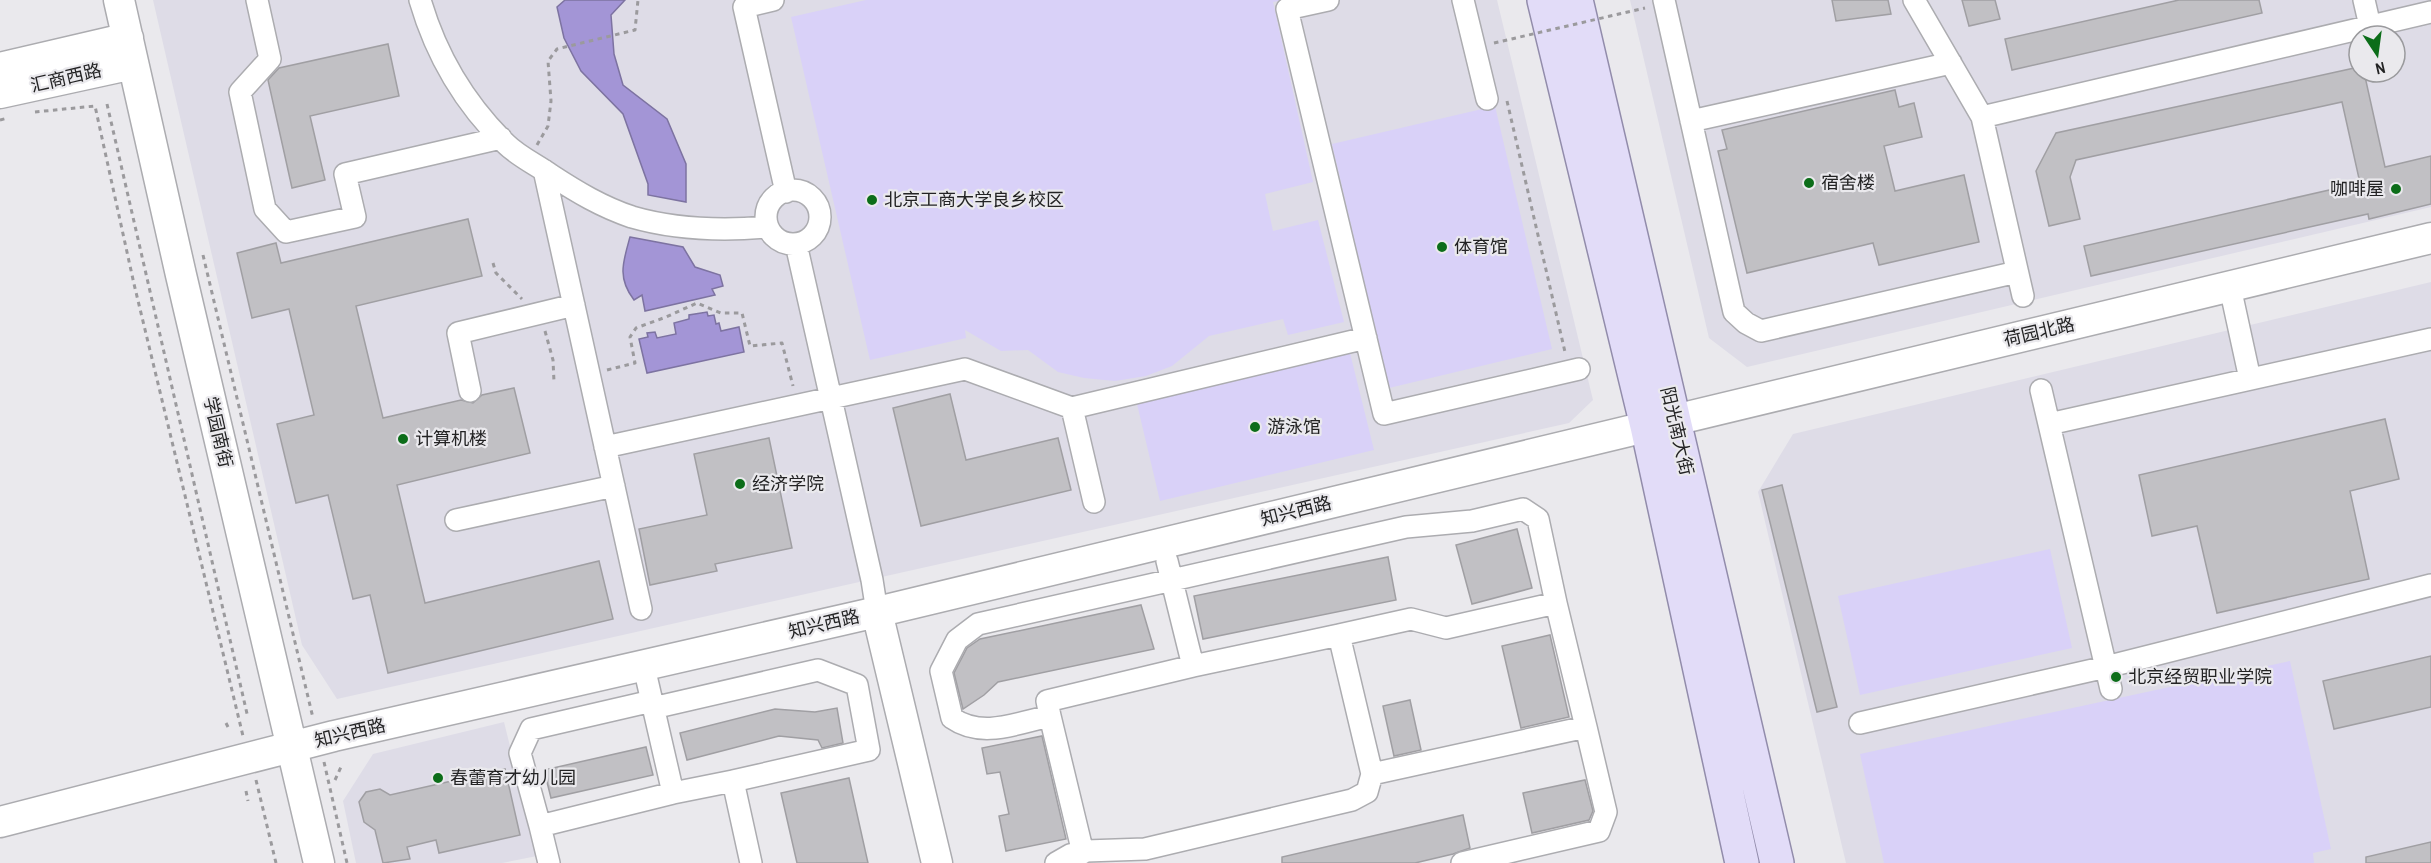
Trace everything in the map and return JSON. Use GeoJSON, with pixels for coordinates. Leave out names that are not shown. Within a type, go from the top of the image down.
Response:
{"type":"FeatureCollection","features":[{"type":"Feature","properties":{"kind":"main road","name":"阳光南大街"},"geometry":{"type":"LineString","coordinates":[[1544,0],[1661,423],[1777,863]]}},
{"type":"Feature","properties":{"kind":"main road","name":"阳光南大街"},"geometry":{"type":"LineString","coordinates":[[1576,0],[1661,423],[1742,863]]}},
{"type":"Feature","properties":{"kind":"street","name":"学园南街"},"geometry":{"type":"LineString","coordinates":[[101,0],[122,52],[283,749],[301,863]]}},
{"type":"Feature","properties":{"kind":"street","name":"学园南街"},"geometry":{"type":"LineString","coordinates":[[119,0],[122,52]]}},
{"type":"Feature","properties":{"kind":"street"},"geometry":{"type":"LineString","coordinates":[[257,0],[270,59],[240,92],[265,209],[286,232],[355,217],[345,174],[501,138]]}},
{"type":"Feature","properties":{"kind":"street"},"geometry":{"type":"LineString","coordinates":[[420,0],[428,26],[446,67],[471,104],[506,144],[587,199],[633,217],[681,227],[725,231],[768,227]]}},
{"type":"Feature","properties":{"kind":"street"},"geometry":{"type":"LineString","coordinates":[[773,0],[744,7],[786,192]]}},
{"type":"Feature","properties":{"kind":"street"},"geometry":{"type":"LineString","coordinates":[[1328,0],[1287,9],[1384,414],[1574,370]]}},
{"type":"Feature","properties":{"kind":"street"},"geometry":{"type":"LineString","coordinates":[[1463,0],[1497,99]]}},
{"type":"Feature","properties":{"kind":"street"},"geometry":{"type":"LineString","coordinates":[[1914,0],[1982,117],[2023,296]]}},
{"type":"Feature","properties":{"kind":"street"},"geometry":{"type":"LineString","coordinates":[[2364,0],[2370,24]]}},
{"type":"Feature","properties":{"kind":"street"},"geometry":{"type":"LineString","coordinates":[[1655,4],[1692,121],[1734,312],[1746,323],[1761,331],[2018,272]]}},
{"type":"Feature","properties":{"kind":"street"},"geometry":{"type":"LineString","coordinates":[[2379,24],[2431,12]]}},
{"type":"Feature","properties":{"kind":"street"},"geometry":{"type":"LineString","coordinates":[[1982,117],[2347,31]]}},
{"type":"Feature","properties":{"kind":"street","name":"汇商西路"},"geometry":{"type":"LineString","coordinates":[[0,68],[122,52]]}},
{"type":"Feature","properties":{"kind":"street","name":"汇商西路"},"geometry":{"type":"LineString","coordinates":[[5,105],[122,52]]}},
{"type":"Feature","properties":{"kind":"street"},"geometry":{"type":"LineString","coordinates":[[1692,121],[1951,63]]}},
{"type":"Feature","properties":{"kind":"street"},"geometry":{"type":"LineString","coordinates":[[536,165],[574,305],[641,609]]}},
{"type":"Feature","properties":{"kind":"street"},"geometry":{"type":"LineString","coordinates":[[786,192],[804,193],[817,204],[820,212],[817,230],[805,242],[796,244],[779,240],[768,227],[768,209],[772,202],[786,192]]}},
{"type":"Feature","properties":{"kind":"street","name":"荷园北路"},"geometry":{"type":"LineString","coordinates":[[1661,423],[2431,238]]}},
{"type":"Feature","properties":{"kind":"street"},"geometry":{"type":"LineString","coordinates":[[796,244],[872,580],[877,612],[937,863]]}},
{"type":"Feature","properties":{"kind":"street"},"geometry":{"type":"LineString","coordinates":[[2230,287],[2250,379]]}},
{"type":"Feature","properties":{"kind":"street"},"geometry":{"type":"LineString","coordinates":[[471,391],[458,333],[574,305]]}},
{"type":"Feature","properties":{"kind":"street"},"geometry":{"type":"LineString","coordinates":[[605,447],[965,369],[1072,408],[1366,338]]}},
{"type":"Feature","properties":{"kind":"street"},"geometry":{"type":"LineString","coordinates":[[2049,424],[2431,339]]}},
{"type":"Feature","properties":{"kind":"street"},"geometry":{"type":"LineString","coordinates":[[2041,390],[2111,689]]}},
{"type":"Feature","properties":{"kind":"street"},"geometry":{"type":"LineString","coordinates":[[1072,408],[1094,502]]}},
{"type":"Feature","properties":{"kind":"street","name":"知兴西路"},"geometry":{"type":"LineString","coordinates":[[0,822],[283,749],[877,612],[1661,423]]}},
{"type":"Feature","properties":{"kind":"street"},"geometry":{"type":"LineString","coordinates":[[456,520],[614,486]]}},
{"type":"Feature","properties":{"kind":"street"},"geometry":{"type":"LineString","coordinates":[[1050,716],[985,730],[964,727],[952,718],[941,671],[957,640],[978,624],[1170,571],[1406,526],[1472,521],[1522,509],[1538,519],[1606,812],[1599,831],[1462,863]]}},
{"type":"Feature","properties":{"kind":"street"},"geometry":{"type":"LineString","coordinates":[[1170,571],[1193,666]]}},
{"type":"Feature","properties":{"kind":"street"},"geometry":{"type":"LineString","coordinates":[[1860,723],[2106,667],[2431,585]]}},
{"type":"Feature","properties":{"kind":"street"},"geometry":{"type":"LineString","coordinates":[[1083,852],[1047,700],[1411,619],[1446,628],[1556,603]]}},
{"type":"Feature","properties":{"kind":"street"},"geometry":{"type":"LineString","coordinates":[[1056,863],[1070,855],[1083,852],[1145,849],[1352,800],[1367,792],[1372,774],[1339,635]]}},
{"type":"Feature","properties":{"kind":"street"},"geometry":{"type":"LineString","coordinates":[[540,826],[673,793],[869,750],[857,685],[818,670],[531,729],[520,753],[549,863]]}},
{"type":"Feature","properties":{"kind":"street"},"geometry":{"type":"LineString","coordinates":[[647,680],[673,793]]}},
{"type":"Feature","properties":{"kind":"street"},"geometry":{"type":"LineString","coordinates":[[1372,774],[1586,727]]}},
{"type":"Feature","properties":{"kind":"street","name":"学园南街"},"geometry":{"type":"LineString","coordinates":[[283,749],[319,863]]}},
{"type":"Feature","properties":{"kind":"street"},"geometry":{"type":"LineString","coordinates":[[734,781],[751,863]]}},
{"type":"Feature","properties":{"kind":"path"},"geometry":{"type":"LineString","coordinates":[[536,165],[548,126],[551,101],[548,62],[557,49],[635,30],[638,0]]}},
{"type":"Feature","properties":{"kind":"path"},"geometry":{"type":"LineString","coordinates":[[1491,33],[1494,43],[1655,4]]}},
{"type":"Feature","properties":{"kind":"path"},"geometry":{"type":"LineString","coordinates":[[1497,99],[1574,370]]}},
{"type":"Feature","properties":{"kind":"path"},"geometry":{"type":"LineString","coordinates":[[107,104],[248,718]]}},
{"type":"Feature","properties":{"kind":"path"},"geometry":{"type":"LineString","coordinates":[[0,120],[5,105]]}},
{"type":"Feature","properties":{"kind":"path","name":"学园南街"},"geometry":{"type":"LineString","coordinates":[[30,112],[94,106],[134,284],[236,708],[283,749],[347,863]]}},
{"type":"Feature","properties":{"kind":"path","name":"学园南街"},"geometry":{"type":"LineString","coordinates":[[202,252],[283,749],[276,863]]}},
{"type":"Feature","properties":{"kind":"path"},"geometry":{"type":"LineString","coordinates":[[589,374],[635,363],[630,337],[636,328],[697,303],[721,313],[742,313],[750,346],[782,343],[798,405]]}},
{"type":"Feature","properties":{"kind":"path"},"geometry":{"type":"LineString","coordinates":[[226,723],[229,729]]}},
{"type":"Feature","properties":{"kind":"path"},"geometry":{"type":"LineString","coordinates":[[335,780],[341,767]]}},
{"type":"Feature","properties":{"kind":"path"},"geometry":{"type":"LineString","coordinates":[[246,791],[248,801]]}},
{"type":"Feature","properties":{"kind":"shaded area","name":"北京工商大学良乡校区"},"geometry":{"type":"Polygon","coordinates":[[[153,0],[1497,0],[1593,400],[1569,423],[337,699],[302,645],[153,0]]]}},
{"type":"Feature","properties":{"kind":"shaded area"},"geometry":{"type":"Polygon","coordinates":[[[565,0],[625,0],[611,15],[614,54],[623,85],[667,119],[686,164],[686,202],[648,195],[648,184],[623,114],[581,71],[564,38],[557,7],[565,0]]]}},
{"type":"Feature","properties":{"kind":"shaded area"},"geometry":{"type":"Polygon","coordinates":[[[866,0],[1282,0],[1273,2],[1313,182],[1265,194],[1273,231],[1318,220],[1344,322],[1288,335],[1283,319],[1209,336],[1172,366],[1146,376],[1115,381],[1084,378],[1058,372],[1028,350],[1001,351],[965,330],[966,338],[870,360],[791,17],[866,0]]]}},
{"type":"Feature","properties":{"kind":"shaded area"},"geometry":{"type":"Polygon","coordinates":[[[1630,0],[2431,0],[2431,207],[1747,367],[1709,338],[1630,0]]]}},
{"type":"Feature","properties":{"kind":"shaded area","name":"体育馆"},"geometry":{"type":"Polygon","coordinates":[[[1495,106],[1552,349],[1389,388],[1332,144],[1495,106]]]}},
{"type":"Feature","properties":{"kind":"shaded area"},"geometry":{"type":"Polygon","coordinates":[[[630,237],[683,247],[695,267],[720,275],[723,286],[712,289],[715,295],[645,311],[642,295],[634,300],[623,277],[630,237]]]}},
{"type":"Feature","properties":{"kind":"shaded area","name":"北京经贸职业学院"},"geometry":{"type":"Polygon","coordinates":[[[2431,282],[2431,863],[1846,863],[1758,492],[1793,434],[2431,282]]]}},
{"type":"Feature","properties":{"kind":"shaded area"},"geometry":{"type":"Polygon","coordinates":[[[707,312],[708,316],[714,315],[721,331],[739,327],[744,352],[647,373],[639,339],[648,337],[647,333],[655,332],[657,338],[676,334],[674,323],[689,319],[689,315],[707,312]]]}},
{"type":"Feature","properties":{"kind":"shaded area","name":"游泳馆"},"geometry":{"type":"Polygon","coordinates":[[[1350,353],[1374,450],[1160,501],[1137,404],[1350,353]]]}},
{"type":"Feature","properties":{"kind":"shaded area"},"geometry":{"type":"Polygon","coordinates":[[[2050,549],[2072,648],[1860,695],[1838,596],[2050,549]]]}},
{"type":"Feature","properties":{"kind":"shaded area"},"geometry":{"type":"Polygon","coordinates":[[[2290,661],[2331,849],[2313,853],[2314,863],[1884,863],[1860,754],[2290,661]]]}},
{"type":"Feature","properties":{"kind":"shaded area","name":"春蕾育才幼儿园"},"geometry":{"type":"Polygon","coordinates":[[[504,722],[537,856],[502,863],[356,863],[343,801],[373,754],[504,722]]]}},
{"type":"Feature","properties":{"kind":"building"},"geometry":{"type":"Polygon","coordinates":[[[1832,0],[1888,0],[1891,14],[1836,21],[1832,0]]]}},
{"type":"Feature","properties":{"kind":"building"},"geometry":{"type":"Polygon","coordinates":[[[1962,0],[1995,0],[2000,19],[1969,26],[1962,0]]]}},
{"type":"Feature","properties":{"kind":"building"},"geometry":{"type":"Polygon","coordinates":[[[2179,0],[2259,0],[2262,13],[2012,70],[2005,39],[2179,0]]]}},
{"type":"Feature","properties":{"kind":"building"},"geometry":{"type":"Polygon","coordinates":[[[388,44],[399,96],[310,116],[325,180],[292,188],[268,80],[279,68],[388,44]]]}},
{"type":"Feature","properties":{"kind":"building"},"geometry":{"type":"Polygon","coordinates":[[[2347,70],[2347,84],[2367,84],[2385,167],[2431,156],[2431,204],[2369,219],[2368,214],[2091,276],[2084,246],[2360,183],[2342,102],[2076,160],[2070,177],[2080,219],[2049,226],[2036,171],[2056,133],[2347,70]]]}},
{"type":"Feature","properties":{"kind":"building","name":"宿舍楼"},"geometry":{"type":"Polygon","coordinates":[[[1895,90],[1899,107],[1914,103],[1922,137],[1884,146],[1895,191],[1964,175],[1979,242],[1879,265],[1873,243],[1747,273],[1718,151],[1727,149],[1722,130],[1895,90]]]}},
{"type":"Feature","properties":{"kind":"building","name":"计算机楼"},"geometry":{"type":"Polygon","coordinates":[[[468,219],[482,276],[356,306],[383,418],[461,400],[473,403],[482,395],[514,388],[530,453],[397,485],[425,603],[599,561],[613,619],[388,673],[370,595],[353,599],[328,495],[296,503],[277,424],[314,415],[289,309],[252,318],[237,253],[276,243],[281,263],[468,219]]]}},
{"type":"Feature","properties":{"kind":"building"},"geometry":{"type":"Polygon","coordinates":[[[950,394],[966,460],[1058,438],[1071,490],[921,526],[893,408],[950,394]]]}},
{"type":"Feature","properties":{"kind":"building"},"geometry":{"type":"Polygon","coordinates":[[[2385,419],[2399,479],[2350,491],[2369,579],[2217,613],[2197,526],[2152,536],[2139,475],[2385,419]]]}},
{"type":"Feature","properties":{"kind":"building","name":"经济学院"},"geometry":{"type":"Polygon","coordinates":[[[769,438],[792,548],[715,564],[717,571],[650,585],[639,529],[707,515],[694,454],[769,438]]]}},
{"type":"Feature","properties":{"kind":"building"},"geometry":{"type":"Polygon","coordinates":[[[1782,485],[1837,707],[1817,712],[1762,490],[1782,485]]]}},
{"type":"Feature","properties":{"kind":"building"},"geometry":{"type":"Polygon","coordinates":[[[1517,529],[1532,588],[1472,604],[1456,545],[1517,529]]]}},
{"type":"Feature","properties":{"kind":"building"},"geometry":{"type":"Polygon","coordinates":[[[1388,557],[1396,600],[1203,639],[1194,596],[1388,557]]]}},
{"type":"Feature","properties":{"kind":"building"},"geometry":{"type":"Polygon","coordinates":[[[1141,605],[1154,649],[998,682],[963,709],[954,673],[967,648],[980,639],[1141,605]]]}},
{"type":"Feature","properties":{"kind":"building"},"geometry":{"type":"Polygon","coordinates":[[[1550,635],[1569,717],[1521,728],[1502,646],[1550,635]]]}},
{"type":"Feature","properties":{"kind":"building"},"geometry":{"type":"Polygon","coordinates":[[[2431,656],[2431,707],[2334,729],[2323,681],[2431,656]]]}},
{"type":"Feature","properties":{"kind":"building"},"geometry":{"type":"Polygon","coordinates":[[[1410,700],[1421,750],[1394,756],[1383,706],[1410,700]]]}},
{"type":"Feature","properties":{"kind":"building"},"geometry":{"type":"Polygon","coordinates":[[[837,708],[843,743],[822,748],[818,740],[779,736],[687,760],[680,733],[775,709],[815,712],[837,708]]]}},
{"type":"Feature","properties":{"kind":"building"},"geometry":{"type":"Polygon","coordinates":[[[1042,736],[1066,839],[1006,851],[999,816],[1009,814],[1000,772],[987,774],[982,748],[1042,736]]]}},
{"type":"Feature","properties":{"kind":"building"},"geometry":{"type":"Polygon","coordinates":[[[646,747],[653,775],[551,798],[544,770],[646,747]]]}},
{"type":"Feature","properties":{"kind":"building"},"geometry":{"type":"Polygon","coordinates":[[[505,769],[520,835],[439,853],[436,840],[407,847],[410,859],[383,863],[375,830],[364,822],[359,802],[366,792],[380,789],[390,795],[505,769]]]}},
{"type":"Feature","properties":{"kind":"building"},"geometry":{"type":"Polygon","coordinates":[[[849,778],[868,863],[797,863],[781,793],[849,778]]]}},
{"type":"Feature","properties":{"kind":"building"},"geometry":{"type":"Polygon","coordinates":[[[1585,780],[1593,811],[1589,820],[1532,833],[1523,793],[1585,780]]]}},
{"type":"Feature","properties":{"kind":"building"},"geometry":{"type":"Polygon","coordinates":[[[1463,815],[1470,848],[1453,854],[1415,863],[1282,863],[1282,857],[1463,815]]]}},
{"type":"Feature","properties":{"kind":"building"},"geometry":{"type":"Polygon","coordinates":[[[2431,842],[2431,863],[2366,863],[2366,857],[2431,842]]]}},
{"type":"Feature","properties":{"kind":"place","name":"宿舍楼"},"geometry":{"type":"Point","coordinates":[1809,183]}},
{"type":"Feature","properties":{"kind":"place","name":"咖啡屋"},"geometry":{"type":"Point","coordinates":[2396,189]}},
{"type":"Feature","properties":{"kind":"place","name":"北京工商大学良乡校区"},"geometry":{"type":"Point","coordinates":[872,200]}},
{"type":"Feature","properties":{"kind":"place","name":"体育馆"},"geometry":{"type":"Point","coordinates":[1442,247]}},
{"type":"Feature","properties":{"kind":"place","name":"游泳馆"},"geometry":{"type":"Point","coordinates":[1255,427]}},
{"type":"Feature","properties":{"kind":"place","name":"计算机楼"},"geometry":{"type":"Point","coordinates":[403,439]}},
{"type":"Feature","properties":{"kind":"place","name":"经济学院"},"geometry":{"type":"Point","coordinates":[740,484]}},
{"type":"Feature","properties":{"kind":"place","name":"北京经贸职业学院"},"geometry":{"type":"Point","coordinates":[2116,677]}},
{"type":"Feature","properties":{"kind":"place","name":"春蕾育才幼儿园"},"geometry":{"type":"Point","coordinates":[438,778]}}]}
